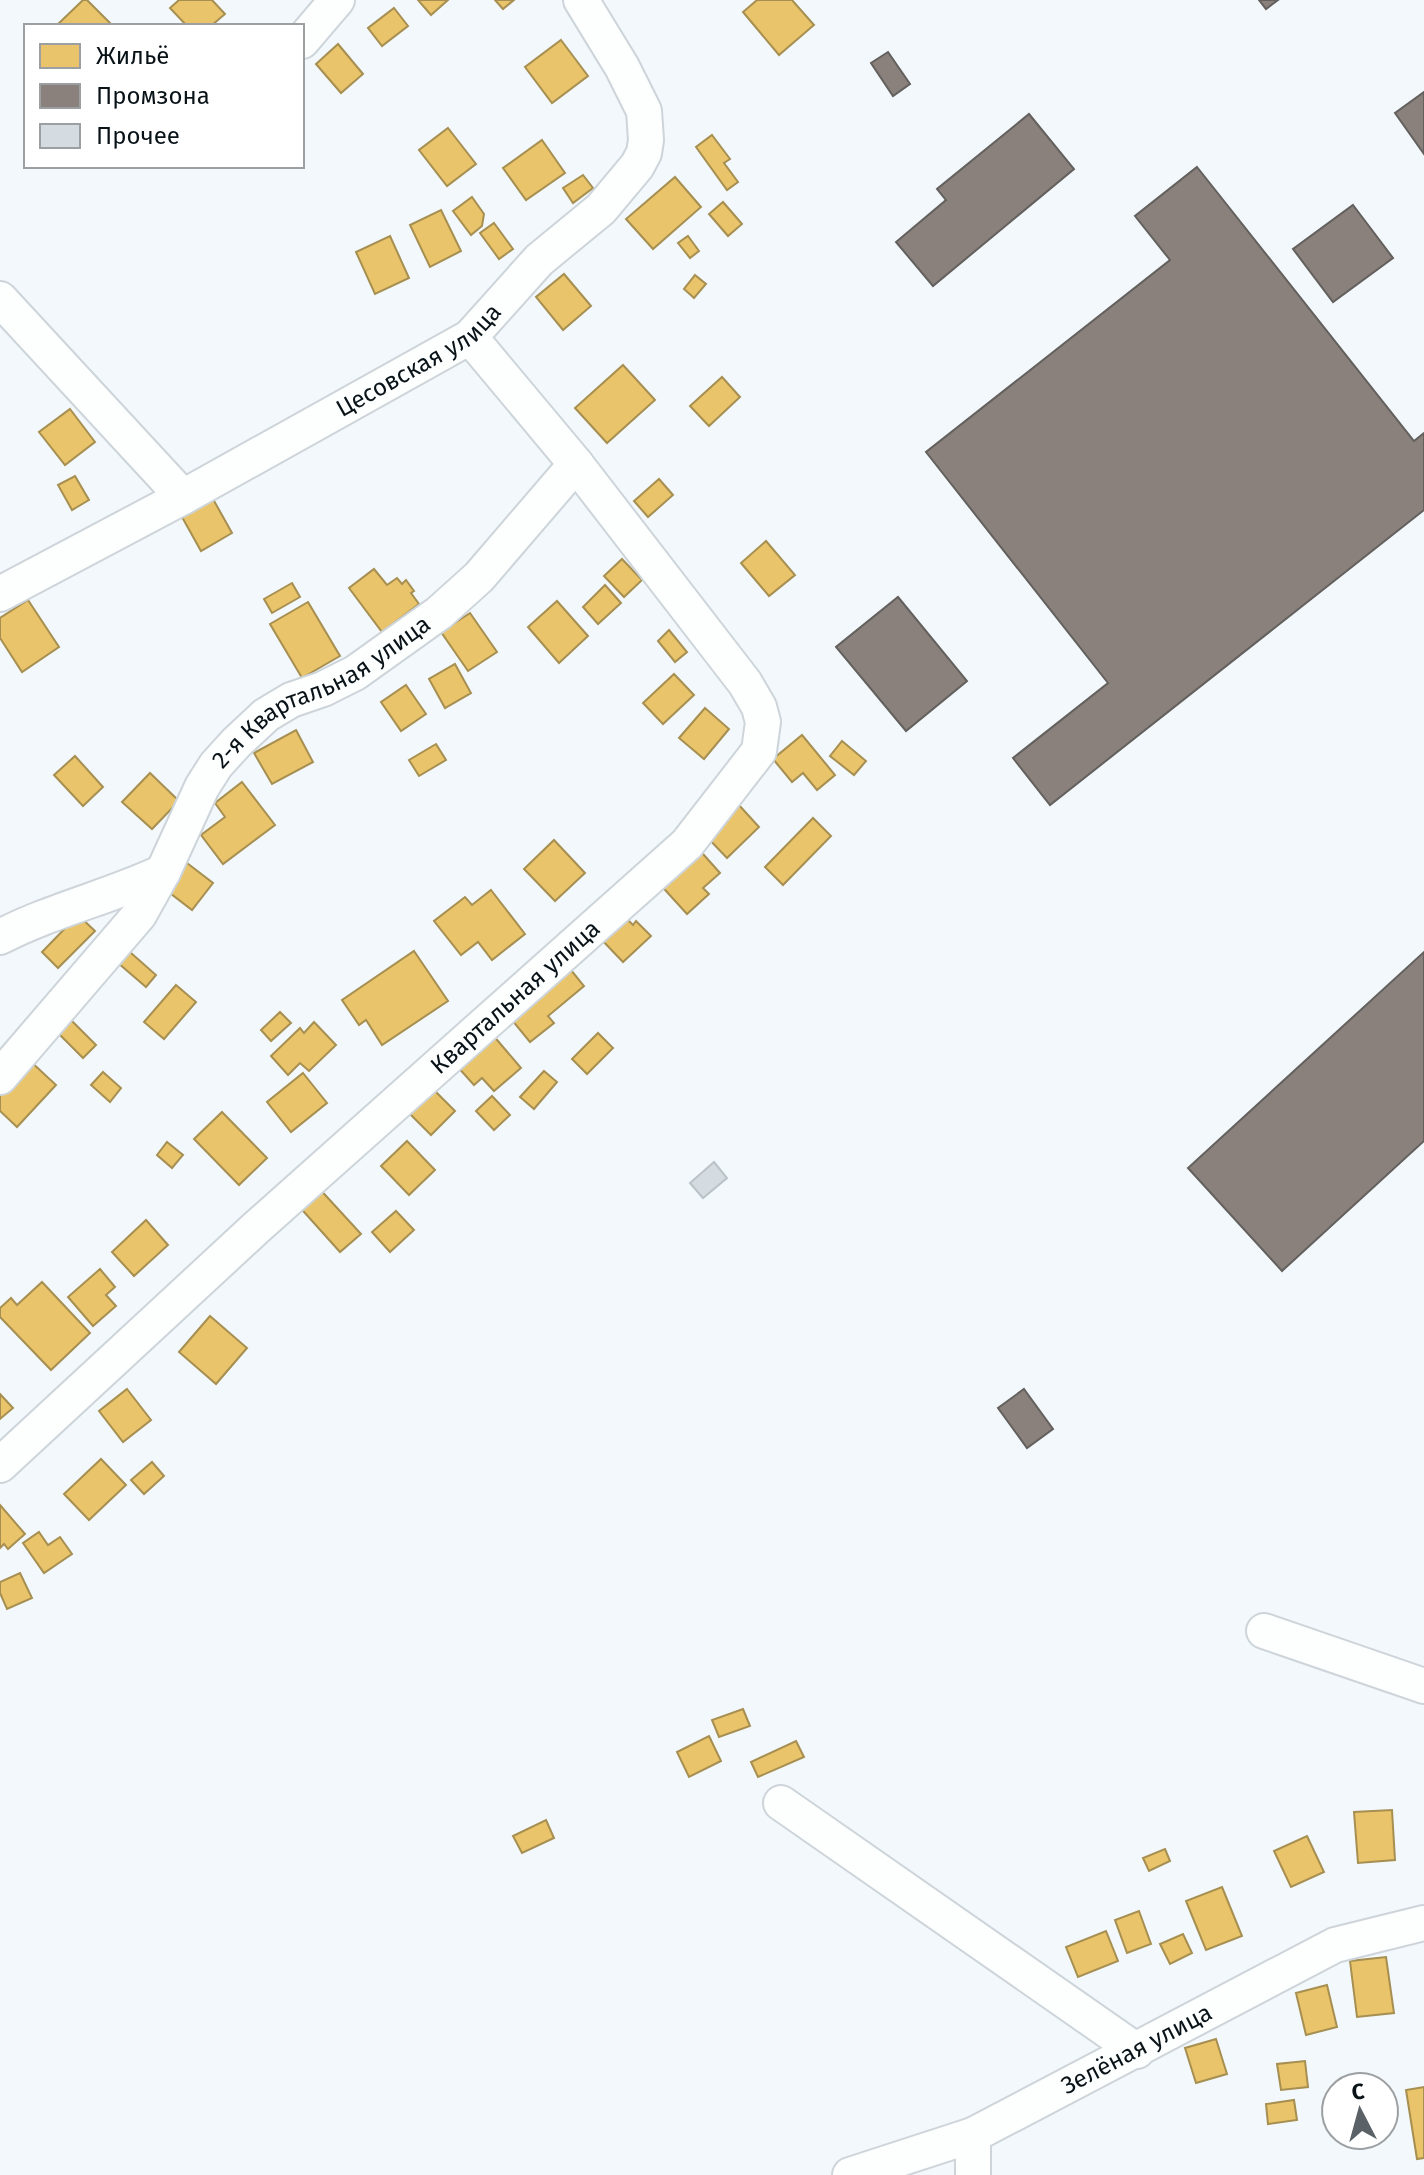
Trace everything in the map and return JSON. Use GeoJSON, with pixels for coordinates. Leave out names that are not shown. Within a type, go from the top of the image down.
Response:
{"type":"FeatureCollection","features":[{"type":"Feature","properties":{"kind":"street"},"geometry":{"type":"LineString","coordinates":[[304,39],[337,0]]}},
{"type":"Feature","properties":{"kind":"street","name":"Цесовская улица"},"geometry":{"type":"LineString","coordinates":[[0,594],[183,497],[470,337],[539,260],[601,209],[644,153],[644,111],[581,0]]}},
{"type":"Feature","properties":{"kind":"street"},"geometry":{"type":"LineString","coordinates":[[0,299],[183,497]]}},
{"type":"Feature","properties":{"kind":"street"},"geometry":{"type":"LineString","coordinates":[[470,337],[576,464]]}},
{"type":"Feature","properties":{"kind":"street","name":"2-я Квартальная улица"},"geometry":{"type":"LineString","coordinates":[[0,1077],[139,915],[163,872],[202,787],[236,743],[266,715],[291,700],[355,673],[439,613],[479,577],[576,464]]}},
{"type":"Feature","properties":{"kind":"street","name":"Квартальная улица"},"geometry":{"type":"LineString","coordinates":[[0,1465],[257,1227],[687,844],[759,751],[763,722],[759,707],[745,683],[576,464]]}},
{"type":"Feature","properties":{"kind":"street"},"geometry":{"type":"LineString","coordinates":[[0,937],[127,889],[163,872]]}},
{"type":"Feature","properties":{"kind":"street"},"geometry":{"type":"LineString","coordinates":[[1264,1631],[1424,1686]]}},
{"type":"Feature","properties":{"kind":"street"},"geometry":{"type":"LineString","coordinates":[[781,1803],[1137,2051]]}},
{"type":"Feature","properties":{"kind":"street","name":"Зелёная улица"},"geometry":{"type":"LineString","coordinates":[[850,2175],[973,2135],[1335,1945],[1424,1923]]}},
{"type":"Feature","properties":{"kind":"street"},"geometry":{"type":"LineString","coordinates":[[973,2135],[973,2175]]}},
{"type":"Feature","properties":{"kind":"building: Жильё"},"geometry":{"type":"Polygon","coordinates":[[[83,0],[87,0],[110,23],[109,24],[58,24],[83,0]]]}},
{"type":"Feature","properties":{"kind":"building: Жильё"},"geometry":{"type":"Polygon","coordinates":[[[179,0],[212,0],[225,14],[213,24],[185,24],[170,8],[179,0]]]}},
{"type":"Feature","properties":{"kind":"building: Жильё"},"geometry":{"type":"Polygon","coordinates":[[[418,0],[448,0],[431,15],[418,0]]]}},
{"type":"Feature","properties":{"kind":"building: Жильё"},"geometry":{"type":"Polygon","coordinates":[[[495,0],[514,0],[503,9],[495,0]]]}},
{"type":"Feature","properties":{"kind":"building: Жильё"},"geometry":{"type":"Polygon","coordinates":[[[757,0],[792,0],[814,25],[779,55],[743,12],[757,0]]]}},
{"type":"Feature","properties":{"kind":"building: Жильё"},"geometry":{"type":"Polygon","coordinates":[[[394,8],[408,26],[382,46],[368,28],[394,8]]]}},
{"type":"Feature","properties":{"kind":"building: Жильё"},"geometry":{"type":"Polygon","coordinates":[[[561,40],[588,76],[552,103],[525,67],[561,40]]]}},
{"type":"Feature","properties":{"kind":"building: Жильё"},"geometry":{"type":"Polygon","coordinates":[[[338,44],[363,74],[341,93],[316,64],[338,44]]]}},
{"type":"Feature","properties":{"kind":"building: Жильё"},"geometry":{"type":"Polygon","coordinates":[[[448,128],[476,164],[447,186],[419,150],[448,128]]]}},
{"type":"Feature","properties":{"kind":"building: Жильё"},"geometry":{"type":"Polygon","coordinates":[[[712,135],[730,159],[724,163],[738,182],[727,190],[696,147],[712,135]]]}},
{"type":"Feature","properties":{"kind":"building: Жильё"},"geometry":{"type":"Polygon","coordinates":[[[542,140],[565,173],[526,200],[503,168],[542,140]]]}},
{"type":"Feature","properties":{"kind":"building: Жильё"},"geometry":{"type":"Polygon","coordinates":[[[583,175],[593,188],[573,203],[563,188],[583,175]]]}},
{"type":"Feature","properties":{"kind":"building: Жильё"},"geometry":{"type":"Polygon","coordinates":[[[675,177],[701,207],[653,249],[626,219],[675,177]]]}},
{"type":"Feature","properties":{"kind":"building: Жильё"},"geometry":{"type":"Polygon","coordinates":[[[472,197],[484,214],[482,226],[471,235],[453,211],[472,197]]]}},
{"type":"Feature","properties":{"kind":"building: Жильё"},"geometry":{"type":"Polygon","coordinates":[[[723,202],[742,224],[728,236],[709,214],[723,202]]]}},
{"type":"Feature","properties":{"kind":"building: Жильё"},"geometry":{"type":"Polygon","coordinates":[[[441,210],[461,251],[430,267],[410,225],[441,210]]]}},
{"type":"Feature","properties":{"kind":"building: Жильё"},"geometry":{"type":"Polygon","coordinates":[[[494,223],[513,249],[499,259],[480,233],[494,223]]]}},
{"type":"Feature","properties":{"kind":"building: Жильё"},"geometry":{"type":"Polygon","coordinates":[[[390,236],[409,278],[375,294],[356,252],[390,236]]]}},
{"type":"Feature","properties":{"kind":"building: Жильё"},"geometry":{"type":"Polygon","coordinates":[[[688,236],[699,251],[690,258],[678,243],[688,236]]]}},
{"type":"Feature","properties":{"kind":"building: Жильё"},"geometry":{"type":"Polygon","coordinates":[[[564,274],[591,306],[563,330],[536,297],[564,274]]]}},
{"type":"Feature","properties":{"kind":"building: Жильё"},"geometry":{"type":"Polygon","coordinates":[[[695,275],[706,284],[694,298],[684,289],[695,275]]]}},
{"type":"Feature","properties":{"kind":"building: Жильё"},"geometry":{"type":"Polygon","coordinates":[[[623,365],[655,400],[607,443],[575,408],[623,365]]]}},
{"type":"Feature","properties":{"kind":"building: Жильё"},"geometry":{"type":"Polygon","coordinates":[[[722,377],[740,397],[709,426],[690,406],[722,377]]]}},
{"type":"Feature","properties":{"kind":"building: Жильё"},"geometry":{"type":"Polygon","coordinates":[[[70,409],[95,442],[65,465],[39,432],[70,409]]]}},
{"type":"Feature","properties":{"kind":"building: Жильё"},"geometry":{"type":"Polygon","coordinates":[[[75,476],[89,500],[72,510],[58,485],[75,476]]]}},
{"type":"Feature","properties":{"kind":"building: Жильё"},"geometry":{"type":"Polygon","coordinates":[[[659,479],[673,495],[648,517],[634,501],[659,479]]]}},
{"type":"Feature","properties":{"kind":"building: Жильё"},"geometry":{"type":"Polygon","coordinates":[[[208,490],[232,533],[201,551],[177,508],[208,490]]]}},
{"type":"Feature","properties":{"kind":"building: Жильё"},"geometry":{"type":"Polygon","coordinates":[[[766,541],[795,575],[769,596],[741,563],[766,541]]]}},
{"type":"Feature","properties":{"kind":"building: Жильё"},"geometry":{"type":"Polygon","coordinates":[[[622,559],[642,580],[624,597],[604,576],[622,559]]]}},
{"type":"Feature","properties":{"kind":"building: Жильё"},"geometry":{"type":"Polygon","coordinates":[[[374,569],[387,585],[397,578],[402,584],[406,580],[419,604],[382,632],[349,588],[374,569]]]}},
{"type":"Feature","properties":{"kind":"building: Жильё"},"geometry":{"type":"Polygon","coordinates":[[[292,583],[300,597],[272,613],[264,599],[292,583]]]}},
{"type":"Feature","properties":{"kind":"building: Жильё"},"geometry":{"type":"Polygon","coordinates":[[[605,585],[621,603],[598,624],[583,607],[605,585]]]}},
{"type":"Feature","properties":{"kind":"building: Жильё"},"geometry":{"type":"Polygon","coordinates":[[[28,600],[59,647],[22,672],[0,638],[0,618],[28,600]]]}},
{"type":"Feature","properties":{"kind":"building: Жильё"},"geometry":{"type":"Polygon","coordinates":[[[557,601],[588,636],[559,663],[528,627],[557,601]]]}},
{"type":"Feature","properties":{"kind":"building: Жильё"},"geometry":{"type":"Polygon","coordinates":[[[308,602],[340,656],[302,678],[270,624],[308,602]]]}},
{"type":"Feature","properties":{"kind":"building: Жильё"},"geometry":{"type":"Polygon","coordinates":[[[470,613],[497,652],[468,671],[441,632],[470,613]]]}},
{"type":"Feature","properties":{"kind":"building: Жильё"},"geometry":{"type":"Polygon","coordinates":[[[669,630],[687,652],[675,662],[658,641],[669,630]]]}},
{"type":"Feature","properties":{"kind":"building: Жильё"},"geometry":{"type":"Polygon","coordinates":[[[455,664],[471,693],[445,708],[429,679],[455,664]]]}},
{"type":"Feature","properties":{"kind":"building: Жильё"},"geometry":{"type":"Polygon","coordinates":[[[674,674],[694,695],[663,724],[643,703],[674,674]]]}},
{"type":"Feature","properties":{"kind":"building: Жильё"},"geometry":{"type":"Polygon","coordinates":[[[406,685],[426,714],[401,731],[381,702],[406,685]]]}},
{"type":"Feature","properties":{"kind":"building: Жильё"},"geometry":{"type":"Polygon","coordinates":[[[705,708],[729,729],[704,759],[679,738],[705,708]]]}},
{"type":"Feature","properties":{"kind":"building: Жильё"},"geometry":{"type":"Polygon","coordinates":[[[296,730],[313,762],[272,784],[254,753],[296,730]]]}},
{"type":"Feature","properties":{"kind":"building: Жильё"},"geometry":{"type":"Polygon","coordinates":[[[802,735],[835,775],[817,790],[803,773],[792,782],[773,759],[802,735]]]}},
{"type":"Feature","properties":{"kind":"building: Жильё"},"geometry":{"type":"Polygon","coordinates":[[[842,741],[866,761],[854,775],[830,756],[842,741]]]}},
{"type":"Feature","properties":{"kind":"building: Жильё"},"geometry":{"type":"Polygon","coordinates":[[[436,744],[446,760],[419,776],[409,760],[436,744]]]}},
{"type":"Feature","properties":{"kind":"building: Жильё"},"geometry":{"type":"Polygon","coordinates":[[[75,756],[103,787],[83,806],[54,775],[75,756]]]}},
{"type":"Feature","properties":{"kind":"building: Жильё"},"geometry":{"type":"Polygon","coordinates":[[[150,773],[179,801],[152,829],[122,802],[150,773]]]}},
{"type":"Feature","properties":{"kind":"building: Жильё"},"geometry":{"type":"Polygon","coordinates":[[[242,782],[275,825],[223,864],[201,835],[225,817],[215,803],[242,782]]]}},
{"type":"Feature","properties":{"kind":"building: Жильё"},"geometry":{"type":"Polygon","coordinates":[[[738,804],[759,827],[727,858],[705,835],[738,804]]]}},
{"type":"Feature","properties":{"kind":"building: Жильё"},"geometry":{"type":"Polygon","coordinates":[[[813,818],[831,836],[783,885],[765,867],[813,818]]]}},
{"type":"Feature","properties":{"kind":"building: Жильё"},"geometry":{"type":"Polygon","coordinates":[[[554,840],[585,873],[555,901],[524,869],[554,840]]]}},
{"type":"Feature","properties":{"kind":"building: Жильё"},"geometry":{"type":"Polygon","coordinates":[[[695,845],[720,873],[703,888],[709,894],[687,914],[656,880],[695,845]]]}},
{"type":"Feature","properties":{"kind":"building: Жильё"},"geometry":{"type":"Polygon","coordinates":[[[187,863],[213,883],[192,910],[166,890],[187,863]]]}},
{"type":"Feature","properties":{"kind":"building: Жильё"},"geometry":{"type":"Polygon","coordinates":[[[491,890],[525,934],[492,960],[478,942],[461,955],[434,921],[465,897],[472,905],[491,890]]]}},
{"type":"Feature","properties":{"kind":"building: Жильё"},"geometry":{"type":"Polygon","coordinates":[[[78,915],[95,931],[58,968],[42,952],[78,915]]]}},
{"type":"Feature","properties":{"kind":"building: Жильё"},"geometry":{"type":"Polygon","coordinates":[[[623,915],[633,925],[636,921],[651,936],[623,962],[599,937],[623,915]]]}},
{"type":"Feature","properties":{"kind":"building: Жильё"},"geometry":{"type":"Polygon","coordinates":[[[122,945],[156,975],[146,987],[111,957],[122,945]]]}},
{"type":"Feature","properties":{"kind":"building: Жильё"},"geometry":{"type":"Polygon","coordinates":[[[414,951],[448,1001],[382,1045],[366,1020],[359,1025],[342,1000],[414,951]]]}},
{"type":"Feature","properties":{"kind":"building: Жильё"},"geometry":{"type":"Polygon","coordinates":[[[566,964],[584,986],[548,1016],[554,1023],[530,1042],[507,1014],[566,964]]]}},
{"type":"Feature","properties":{"kind":"building: Жильё"},"geometry":{"type":"Polygon","coordinates":[[[176,985],[196,1002],[164,1039],[144,1022],[176,985]]]}},
{"type":"Feature","properties":{"kind":"building: Жильё"},"geometry":{"type":"Polygon","coordinates":[[[280,1012],[291,1023],[271,1041],[261,1030],[280,1012]]]}},
{"type":"Feature","properties":{"kind":"building: Жильё"},"geometry":{"type":"Polygon","coordinates":[[[66,1015],[96,1045],[83,1058],[53,1028],[66,1015]]]}},
{"type":"Feature","properties":{"kind":"building: Жильё"},"geometry":{"type":"Polygon","coordinates":[[[314,1022],[336,1045],[309,1071],[300,1063],[288,1075],[271,1056],[300,1028],[304,1033],[314,1022]]]}},
{"type":"Feature","properties":{"kind":"building: Жильё"},"geometry":{"type":"Polygon","coordinates":[[[598,1033],[613,1048],[587,1074],[572,1059],[598,1033]]]}},
{"type":"Feature","properties":{"kind":"building: Жильё"},"geometry":{"type":"Polygon","coordinates":[[[492,1034],[521,1068],[494,1091],[482,1078],[474,1085],[456,1065],[492,1034]]]}},
{"type":"Feature","properties":{"kind":"building: Жильё"},"geometry":{"type":"Polygon","coordinates":[[[28,1059],[56,1085],[17,1127],[0,1111],[0,1088],[28,1059]]]}},
{"type":"Feature","properties":{"kind":"building: Жильё"},"geometry":{"type":"Polygon","coordinates":[[[544,1071],[557,1082],[534,1109],[520,1097],[544,1071]]]}},
{"type":"Feature","properties":{"kind":"building: Жильё"},"geometry":{"type":"Polygon","coordinates":[[[103,1072],[121,1088],[110,1102],[91,1085],[103,1072]]]}},
{"type":"Feature","properties":{"kind":"building: Жильё"},"geometry":{"type":"Polygon","coordinates":[[[303,1073],[327,1103],[291,1132],[267,1102],[303,1073]]]}},
{"type":"Feature","properties":{"kind":"building: Жильё"},"geometry":{"type":"Polygon","coordinates":[[[427,1083],[455,1111],[431,1135],[403,1107],[427,1083]]]}},
{"type":"Feature","properties":{"kind":"building: Жильё"},"geometry":{"type":"Polygon","coordinates":[[[492,1096],[510,1115],[494,1130],[476,1111],[492,1096]]]}},
{"type":"Feature","properties":{"kind":"building: Жильё"},"geometry":{"type":"Polygon","coordinates":[[[222,1112],[267,1158],[239,1185],[194,1139],[222,1112]]]}},
{"type":"Feature","properties":{"kind":"building: Жильё"},"geometry":{"type":"Polygon","coordinates":[[[407,1141],[435,1170],[409,1195],[381,1166],[407,1141]]]}},
{"type":"Feature","properties":{"kind":"building: Жильё"},"geometry":{"type":"Polygon","coordinates":[[[167,1142],[183,1155],[172,1168],[157,1155],[167,1142]]]}},
{"type":"Feature","properties":{"kind":"building: Жильё"},"geometry":{"type":"Polygon","coordinates":[[[316,1185],[361,1234],[340,1252],[296,1203],[316,1185]]]}},
{"type":"Feature","properties":{"kind":"building: Жильё"},"geometry":{"type":"Polygon","coordinates":[[[396,1211],[414,1230],[390,1252],[372,1232],[396,1211]]]}},
{"type":"Feature","properties":{"kind":"building: Жильё"},"geometry":{"type":"Polygon","coordinates":[[[146,1220],[168,1245],[134,1276],[112,1252],[146,1220]]]}},
{"type":"Feature","properties":{"kind":"building: Жильё"},"geometry":{"type":"Polygon","coordinates":[[[100,1269],[115,1287],[106,1295],[116,1306],[93,1326],[68,1297],[100,1269]]]}},
{"type":"Feature","properties":{"kind":"building: Жильё"},"geometry":{"type":"Polygon","coordinates":[[[42,1282],[90,1333],[51,1370],[0,1317],[0,1308],[11,1298],[17,1305],[42,1282]]]}},
{"type":"Feature","properties":{"kind":"building: Жильё"},"geometry":{"type":"Polygon","coordinates":[[[210,1316],[247,1348],[216,1384],[179,1352],[210,1316]]]}},
{"type":"Feature","properties":{"kind":"building: Жильё"},"geometry":{"type":"Polygon","coordinates":[[[127,1389],[151,1420],[123,1442],[99,1411],[127,1389]]]}},
{"type":"Feature","properties":{"kind":"building: Жильё"},"geometry":{"type":"Polygon","coordinates":[[[0,1394],[13,1408],[0,1419],[0,1394]]]}},
{"type":"Feature","properties":{"kind":"building: Жильё"},"geometry":{"type":"Polygon","coordinates":[[[101,1459],[126,1485],[89,1520],[64,1494],[101,1459]]]}},
{"type":"Feature","properties":{"kind":"building: Жильё"},"geometry":{"type":"Polygon","coordinates":[[[152,1462],[164,1476],[144,1494],[131,1480],[152,1462]]]}},
{"type":"Feature","properties":{"kind":"building: Жильё"},"geometry":{"type":"Polygon","coordinates":[[[0,1505],[25,1534],[8,1549],[4,1544],[0,1548],[0,1505]]]}},
{"type":"Feature","properties":{"kind":"building: Жильё"},"geometry":{"type":"Polygon","coordinates":[[[39,1532],[48,1545],[60,1537],[72,1554],[44,1573],[23,1543],[39,1532]]]}},
{"type":"Feature","properties":{"kind":"building: Жильё"},"geometry":{"type":"Polygon","coordinates":[[[20,1573],[32,1598],[7,1609],[0,1593],[0,1582],[20,1573]]]}},
{"type":"Feature","properties":{"kind":"building: Жильё"},"geometry":{"type":"Polygon","coordinates":[[[743,1709],[750,1726],[719,1737],[712,1720],[743,1709]]]}},
{"type":"Feature","properties":{"kind":"building: Жильё"},"geometry":{"type":"Polygon","coordinates":[[[709,1736],[721,1761],[689,1777],[677,1752],[709,1736]]]}},
{"type":"Feature","properties":{"kind":"building: Жильё"},"geometry":{"type":"Polygon","coordinates":[[[796,1741],[804,1757],[758,1777],[751,1762],[796,1741]]]}},
{"type":"Feature","properties":{"kind":"building: Жильё"},"geometry":{"type":"Polygon","coordinates":[[[1392,1810],[1395,1860],[1358,1863],[1354,1812],[1392,1810]]]}},
{"type":"Feature","properties":{"kind":"building: Жильё"},"geometry":{"type":"Polygon","coordinates":[[[546,1820],[554,1838],[522,1853],[513,1836],[546,1820]]]}},
{"type":"Feature","properties":{"kind":"building: Жильё"},"geometry":{"type":"Polygon","coordinates":[[[1307,1836],[1324,1872],[1291,1887],[1274,1851],[1307,1836]]]}},
{"type":"Feature","properties":{"kind":"building: Жильё"},"geometry":{"type":"Polygon","coordinates":[[[1165,1849],[1170,1861],[1149,1871],[1143,1858],[1165,1849]]]}},
{"type":"Feature","properties":{"kind":"building: Жильё"},"geometry":{"type":"Polygon","coordinates":[[[1222,1887],[1242,1936],[1206,1950],[1186,1901],[1222,1887]]]}},
{"type":"Feature","properties":{"kind":"building: Жильё"},"geometry":{"type":"Polygon","coordinates":[[[1139,1911],[1151,1944],[1127,1953],[1115,1920],[1139,1911]]]}},
{"type":"Feature","properties":{"kind":"building: Жильё"},"geometry":{"type":"Polygon","coordinates":[[[1106,1931],[1118,1961],[1078,1977],[1066,1947],[1106,1931]]]}},
{"type":"Feature","properties":{"kind":"building: Жильё"},"geometry":{"type":"Polygon","coordinates":[[[1183,1934],[1192,1953],[1170,1964],[1160,1944],[1183,1934]]]}},
{"type":"Feature","properties":{"kind":"building: Жильё"},"geometry":{"type":"Polygon","coordinates":[[[1386,1957],[1394,2013],[1357,2017],[1350,1961],[1386,1957]]]}},
{"type":"Feature","properties":{"kind":"building: Жильё"},"geometry":{"type":"Polygon","coordinates":[[[1327,1985],[1337,2027],[1306,2035],[1296,1993],[1327,1985]]]}},
{"type":"Feature","properties":{"kind":"building: Жильё"},"geometry":{"type":"Polygon","coordinates":[[[1216,2039],[1227,2074],[1196,2083],[1185,2048],[1216,2039]]]}},
{"type":"Feature","properties":{"kind":"building: Жильё"},"geometry":{"type":"Polygon","coordinates":[[[1305,2061],[1308,2087],[1281,2090],[1277,2064],[1305,2061]]]}},
{"type":"Feature","properties":{"kind":"building: Жильё"},"geometry":{"type":"Polygon","coordinates":[[[1424,2087],[1424,2158],[1417,2159],[1406,2090],[1424,2087]]]}},
{"type":"Feature","properties":{"kind":"building: Жильё"},"geometry":{"type":"Polygon","coordinates":[[[1294,2100],[1297,2120],[1268,2124],[1266,2104],[1294,2100]]]}},
{"type":"Feature","properties":{"kind":"building: Промзона"},"geometry":{"type":"Polygon","coordinates":[[[1259,0],[1278,0],[1266,9],[1259,0]]]}},
{"type":"Feature","properties":{"kind":"building: Промзона"},"geometry":{"type":"Polygon","coordinates":[[[888,52],[910,84],[893,96],[871,63],[888,52]]]}},
{"type":"Feature","properties":{"kind":"building: Промзона"},"geometry":{"type":"Polygon","coordinates":[[[1424,92],[1424,154],[1395,113],[1424,92]]]}},
{"type":"Feature","properties":{"kind":"building: Промзона"},"geometry":{"type":"Polygon","coordinates":[[[1029,114],[1074,169],[933,286],[896,242],[946,200],[937,189],[1029,114]]]}},
{"type":"Feature","properties":{"kind":"building: Промзона"},"geometry":{"type":"Polygon","coordinates":[[[1197,167],[1414,441],[1424,433],[1424,510],[1050,805],[1013,758],[1108,683],[926,452],[1170,260],[1135,216],[1197,167]]]}},
{"type":"Feature","properties":{"kind":"building: Промзона"},"geometry":{"type":"Polygon","coordinates":[[[1353,205],[1393,258],[1333,302],[1293,249],[1353,205]]]}},
{"type":"Feature","properties":{"kind":"building: Промзона"},"geometry":{"type":"Polygon","coordinates":[[[898,597],[967,681],[906,731],[836,647],[898,597]]]}},
{"type":"Feature","properties":{"kind":"building: Промзона"},"geometry":{"type":"Polygon","coordinates":[[[1424,952],[1424,1141],[1282,1271],[1188,1168],[1424,952]]]}},
{"type":"Feature","properties":{"kind":"building: Промзона"},"geometry":{"type":"Polygon","coordinates":[[[1024,1389],[1053,1429],[1027,1448],[998,1408],[1024,1389]]]}},
{"type":"Feature","properties":{"kind":"building: Прочее"},"geometry":{"type":"Polygon","coordinates":[[[714,1162],[727,1178],[703,1198],[690,1183],[714,1162]]]}}]}
